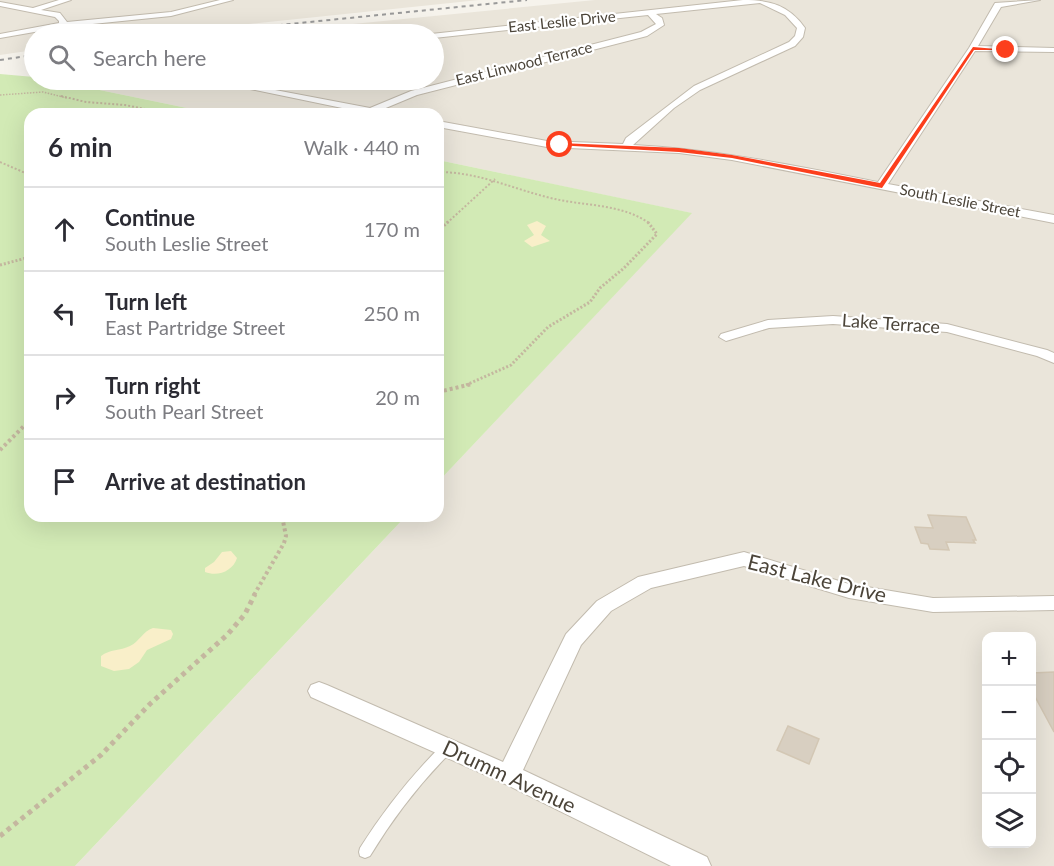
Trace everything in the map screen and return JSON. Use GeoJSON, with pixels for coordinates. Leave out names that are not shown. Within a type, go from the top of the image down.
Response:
{"type":"FeatureCollection","features":[{"type":"Feature","properties":{"kind":"street"},"geometry":{"type":"LineString","coordinates":[[33,10],[67,0]]}},
{"type":"Feature","properties":{"kind":"street"},"geometry":{"type":"LineString","coordinates":[[73,24],[171,14],[229,0]]}},
{"type":"Feature","properties":{"kind":"street"},"geometry":{"type":"LineString","coordinates":[[627,148],[630,140],[684,97],[728,73],[784,48],[799,37],[801,28],[795,19],[762,0]]}},
{"type":"Feature","properties":{"kind":"street","name":"East Leslie Drive"},"geometry":{"type":"LineString","coordinates":[[444,35],[762,0]]}},
{"type":"Feature","properties":{"kind":"street"},"geometry":{"type":"LineString","coordinates":[[882,186],[973,48],[999,3],[1036,0]]}},
{"type":"Feature","properties":{"kind":"street"},"geometry":{"type":"LineString","coordinates":[[0,4],[57,15],[63,20],[63,24]]}},
{"type":"Feature","properties":{"kind":"street","name":"East Linwood Terrace"},"geometry":{"type":"LineString","coordinates":[[444,85],[644,34],[660,25],[659,20],[650,12]]}},
{"type":"Feature","properties":{"kind":"street"},"geometry":{"type":"LineString","coordinates":[[0,36],[24,32]]}},
{"type":"Feature","properties":{"kind":"street"},"geometry":{"type":"LineString","coordinates":[[973,48],[1054,50]]}},
{"type":"Feature","properties":{"kind":"street"},"geometry":{"type":"LineString","coordinates":[[263,90],[356,108]]}},
{"type":"Feature","properties":{"kind":"street","name":"East Linwood Terrace"},"geometry":{"type":"LineString","coordinates":[[378,108],[426,90]]}},
{"type":"Feature","properties":{"kind":"street","name":"South Leslie Street"},"geometry":{"type":"LineString","coordinates":[[444,125],[547,144],[679,150],[732,157],[1054,219]]}},
{"type":"Feature","properties":{"kind":"street","name":"Lake Terrace"},"geometry":{"type":"LineString","coordinates":[[726,337],[768,324],[833,320],[947,328],[1042,353],[1054,359]]}},
{"type":"Feature","properties":{"kind":"street","name":"East Lake Drive"},"geometry":{"type":"LineString","coordinates":[[509,775],[573,640],[604,606],[645,582],[744,559],[849,591],[933,605],[1054,603]]}},
{"type":"Feature","properties":{"kind":"street","name":"Drumm Avenue"},"geometry":{"type":"LineString","coordinates":[[319,692],[509,775],[698,866]]}},
{"type":"Feature","properties":{"kind":"lane"},"geometry":{"type":"LineString","coordinates":[[365,852],[383,822],[427,767],[447,748]]}},
{"type":"Feature","properties":{"kind":"path"},"geometry":{"type":"LineString","coordinates":[[0,94],[43,92],[86,102],[144,108]]}},
{"type":"Feature","properties":{"kind":"path"},"geometry":{"type":"LineString","coordinates":[[0,162],[24,172]]}},
{"type":"Feature","properties":{"kind":"path"},"geometry":{"type":"LineString","coordinates":[[444,172],[466,172],[495,179],[557,200],[622,210],[649,223],[655,228],[657,234],[624,268],[600,288],[590,302],[548,327],[511,365],[475,382],[444,390]]}},
{"type":"Feature","properties":{"kind":"path"},"geometry":{"type":"LineString","coordinates":[[444,226],[495,179]]}},
{"type":"Feature","properties":{"kind":"path"},"geometry":{"type":"LineString","coordinates":[[0,265],[24,259]]}},
{"type":"Feature","properties":{"kind":"path"},"geometry":{"type":"LineString","coordinates":[[0,450],[24,426]]}},
{"type":"Feature","properties":{"kind":"path"},"geometry":{"type":"LineString","coordinates":[[0,836],[101,755],[150,704],[237,625],[284,543],[286,536],[283,522]]}},
{"type":"Feature","properties":{"kind":"shaded area"},"geometry":{"type":"Polygon","coordinates":[[[0,0],[479,0],[250,24],[24,24],[24,51],[0,55],[0,0]]]}},
{"type":"Feature","properties":{"kind":"shaded area"},"geometry":{"type":"Polygon","coordinates":[[[595,0],[1054,0],[1054,866],[75,866],[400,522],[444,522],[444,476],[691,213],[444,161],[444,108],[187,108],[100,90],[444,90],[444,24],[352,24],[595,0]]]}},
{"type":"Feature","properties":{"kind":"green space"},"geometry":{"type":"Polygon","coordinates":[[[0,74],[24,76],[24,90],[100,90],[187,108],[24,108],[24,522],[400,522],[75,866],[0,866],[0,74]]]}},
{"type":"Feature","properties":{"kind":"green space"},"geometry":{"type":"Polygon","coordinates":[[[444,161],[692,213],[444,476],[444,161]]]}},
{"type":"Feature","properties":{"kind":"sand"},"geometry":{"type":"Polygon","coordinates":[[[537,221],[546,226],[541,235],[550,241],[532,247],[524,241],[534,235],[527,225],[537,221]]]}},
{"type":"Feature","properties":{"kind":"sand"},"geometry":{"type":"Polygon","coordinates":[[[231,551],[237,558],[229,569],[215,574],[205,572],[205,568],[222,552],[231,551]]]}},
{"type":"Feature","properties":{"kind":"sand"},"geometry":{"type":"Polygon","coordinates":[[[153,628],[171,630],[173,634],[171,639],[147,650],[139,662],[129,669],[114,671],[101,666],[101,656],[130,646],[153,628]]]}},
{"type":"Feature","properties":{"kind":"building"},"geometry":{"type":"Polygon","coordinates":[[[928,515],[966,517],[976,540],[973,540],[975,543],[946,542],[949,550],[930,549],[928,544],[921,543],[915,527],[933,528],[928,515]]]}},
{"type":"Feature","properties":{"kind":"building"},"geometry":{"type":"Polygon","coordinates":[[[1054,672],[1054,732],[1036,698],[1036,673],[1054,672]]]}},
{"type":"Feature","properties":{"kind":"building"},"geometry":{"type":"Polygon","coordinates":[[[788,726],[819,739],[809,764],[777,750],[788,726]]]}},
{"type":"Feature","properties":{"kind":"railway"},"geometry":{"type":"LineString","coordinates":[[290,24],[527,0]]}},
{"type":"Feature","properties":{"kind":"railway"},"geometry":{"type":"LineString","coordinates":[[0,60],[24,56]]}},
{"type":"Feature","properties":{"kind":"route"},"geometry":{"type":"LineString","coordinates":[[560,145],[679,150],[732,157],[882,186],[973,48],[1006,50]]}}]}
